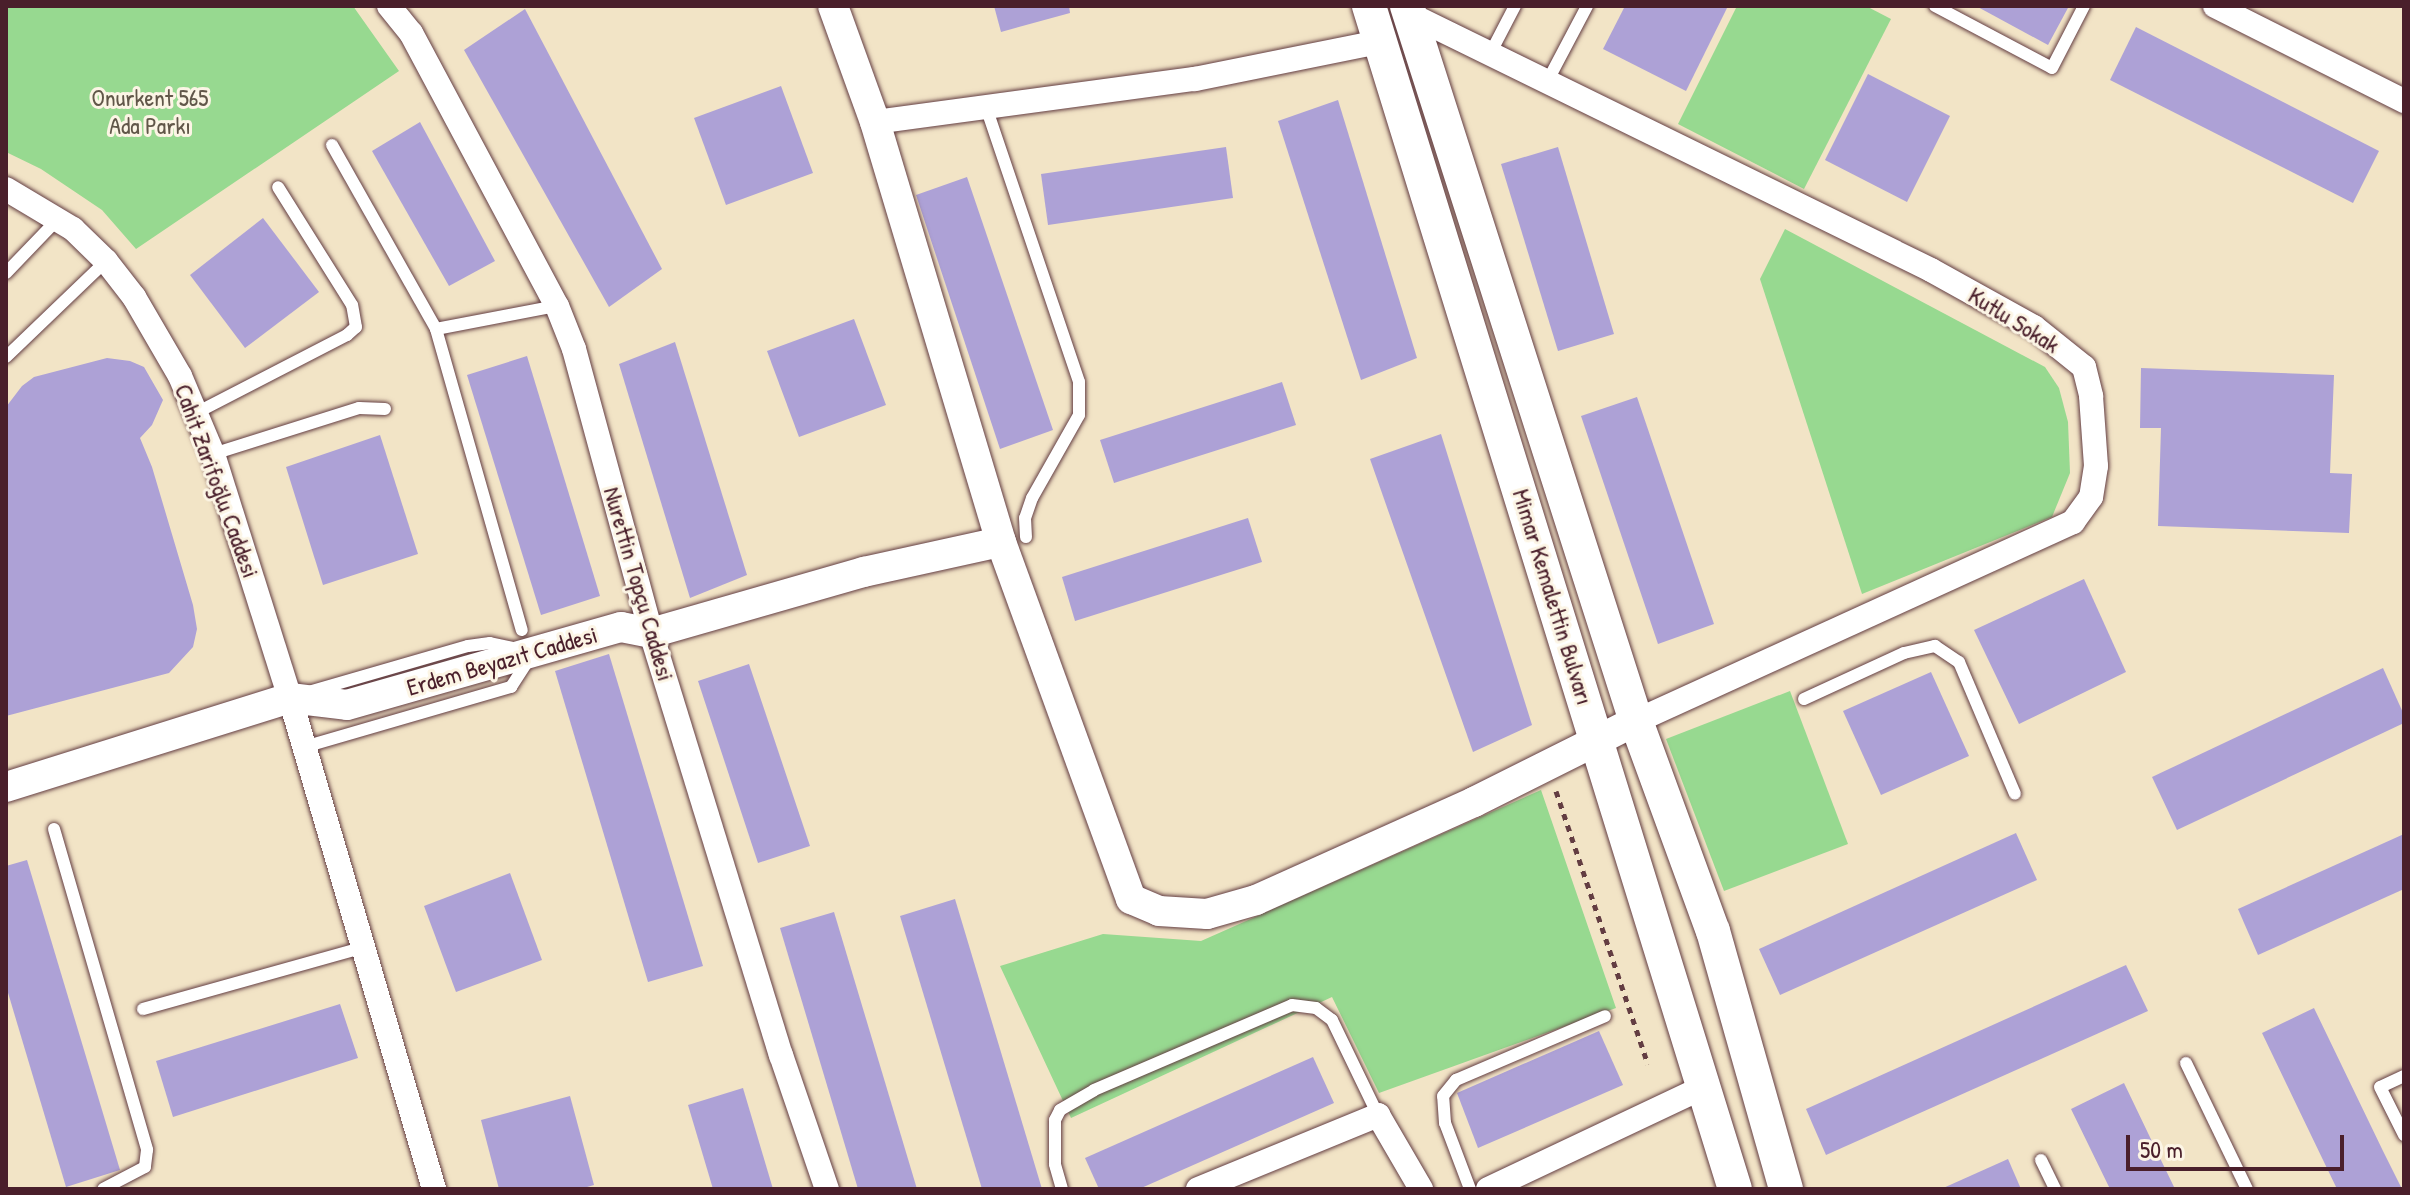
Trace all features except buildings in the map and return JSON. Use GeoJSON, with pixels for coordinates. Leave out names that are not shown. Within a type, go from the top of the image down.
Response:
{"type":"FeatureCollection","features":[{"type":"Feature","properties":{"kind":"main road","name":"Mimar Kemalettin Bulvarı"},"geometry":{"type":"LineString","coordinates":[[1369,6],[1706,1086],[1735,1189]]}},
{"type":"Feature","properties":{"kind":"main road"},"geometry":{"type":"LineString","coordinates":[[1408,10],[1636,721],[1713,931],[1786,1189]]}},
{"type":"Feature","properties":{"kind":"street","name":"Nurettin Topçu Caddesi"},"geometry":{"type":"LineString","coordinates":[[389,6],[411,33],[557,306],[574,349],[651,633],[781,1055],[827,1189]]}},
{"type":"Feature","properties":{"kind":"street"},"geometry":{"type":"LineString","coordinates":[[833,6],[875,122],[1131,899],[1159,911],[1207,914],[1256,900],[1474,802],[1636,721]]}},
{"type":"Feature","properties":{"kind":"street"},"geometry":{"type":"LineString","coordinates":[[2215,6],[2404,101]]}},
{"type":"Feature","properties":{"kind":"street","name":"Kutlu Sokak"},"geometry":{"type":"LineString","coordinates":[[1408,10],[1490,54],[1931,270],[2034,327],[2084,367],[2091,396],[2096,466],[2091,497],[2073,522],[1636,721]]}},
{"type":"Feature","properties":{"kind":"street"},"geometry":{"type":"LineString","coordinates":[[875,122],[1195,79],[1379,42]]}},
{"type":"Feature","properties":{"kind":"street","name":"Cahit Zarifoğlu Caddesi"},"geometry":{"type":"LineString","coordinates":[[6,189],[58,219],[106,261],[142,310],[180,376],[196,413],[213,454],[290,698],[434,1189]]}},
{"type":"Feature","properties":{"kind":"street","name":"Erdem Beyazıt Caddesi"},"geometry":{"type":"LineString","coordinates":[[6,787],[290,698],[347,705],[527,641],[621,627],[651,633],[864,572],[1014,539]]}},
{"type":"Feature","properties":{"kind":"street"},"geometry":{"type":"LineString","coordinates":[[1488,1189],[1706,1086]]}},
{"type":"Feature","properties":{"kind":"street"},"geometry":{"type":"LineString","coordinates":[[1198,1189],[1378,1115],[1421,1189]]}},
{"type":"Feature","properties":{"kind":"lane"},"geometry":{"type":"LineString","coordinates":[[1490,54],[1515,6]]}},
{"type":"Feature","properties":{"kind":"lane"},"geometry":{"type":"LineString","coordinates":[[1547,82],[1587,6]]}},
{"type":"Feature","properties":{"kind":"lane"},"geometry":{"type":"LineString","coordinates":[[1935,6],[2052,68],[2084,6]]}},
{"type":"Feature","properties":{"kind":"lane"},"geometry":{"type":"LineString","coordinates":[[986,107],[1079,382],[1079,415],[1032,498],[1014,539]]}},
{"type":"Feature","properties":{"kind":"lane"},"geometry":{"type":"LineString","coordinates":[[304,747],[511,687],[527,641],[436,329],[332,145]]}},
{"type":"Feature","properties":{"kind":"lane"},"geometry":{"type":"LineString","coordinates":[[196,413],[347,335],[356,327],[352,305],[278,187]]}},
{"type":"Feature","properties":{"kind":"lane"},"geometry":{"type":"LineString","coordinates":[[6,273],[58,219]]}},
{"type":"Feature","properties":{"kind":"lane"},"geometry":{"type":"LineString","coordinates":[[6,357],[106,261]]}},
{"type":"Feature","properties":{"kind":"lane"},"geometry":{"type":"LineString","coordinates":[[436,329],[557,306]]}},
{"type":"Feature","properties":{"kind":"lane"},"geometry":{"type":"LineString","coordinates":[[213,454],[359,408],[385,409]]}},
{"type":"Feature","properties":{"kind":"lane"},"geometry":{"type":"LineString","coordinates":[[1804,699],[1904,653],[1935,646],[1959,662],[2015,794]]}},
{"type":"Feature","properties":{"kind":"lane"},"geometry":{"type":"LineString","coordinates":[[54,829],[147,1150],[145,1167],[103,1189]]}},
{"type":"Feature","properties":{"kind":"lane"},"geometry":{"type":"LineString","coordinates":[[143,1009],[362,948]]}},
{"type":"Feature","properties":{"kind":"lane"},"geometry":{"type":"LineString","coordinates":[[1062,1189],[1055,1164],[1055,1120],[1060,1110],[1094,1090],[1292,1005],[1316,1008],[1332,1020],[1378,1115]]}},
{"type":"Feature","properties":{"kind":"lane"},"geometry":{"type":"LineString","coordinates":[[1470,1189],[1445,1123],[1443,1096],[1456,1080],[1605,1016]]}},
{"type":"Feature","properties":{"kind":"lane"},"geometry":{"type":"LineString","coordinates":[[2186,1063],[2247,1189]]}},
{"type":"Feature","properties":{"kind":"lane"},"geometry":{"type":"LineString","coordinates":[[2404,1076],[2380,1087],[2404,1135]]}},
{"type":"Feature","properties":{"kind":"lane"},"geometry":{"type":"LineString","coordinates":[[2041,1160],[2055,1189]]}},
{"type":"Feature","properties":{"kind":"path"},"geometry":{"type":"LineString","coordinates":[[1548,764],[1648,1064]]}},
{"type":"Feature","properties":{"kind":"green space","name":"Onurkent 565 Ada Parkı"},"geometry":{"type":"Polygon","coordinates":[[[6,6],[353,6],[399,71],[136,249],[102,210],[41,169],[6,152],[6,6]]]}},
{"type":"Feature","properties":{"kind":"green space"},"geometry":{"type":"Polygon","coordinates":[[[1737,6],[1866,6],[1891,19],[1804,189],[1678,124],[1737,6]]]}},
{"type":"Feature","properties":{"kind":"green space"},"geometry":{"type":"Polygon","coordinates":[[[1785,229],[2045,367],[2059,388],[2068,422],[2070,473],[2052,517],[1862,594],[1760,279],[1785,229]]]}},
{"type":"Feature","properties":{"kind":"green space"},"geometry":{"type":"Polygon","coordinates":[[[1790,691],[1848,844],[1724,891],[1666,739],[1790,691]]]}},
{"type":"Feature","properties":{"kind":"green space"},"geometry":{"type":"Polygon","coordinates":[[[1541,790],[1616,1008],[1379,1093],[1332,997],[1071,1118],[1000,966],[1103,934],[1201,941],[1541,790]]]}}]}
